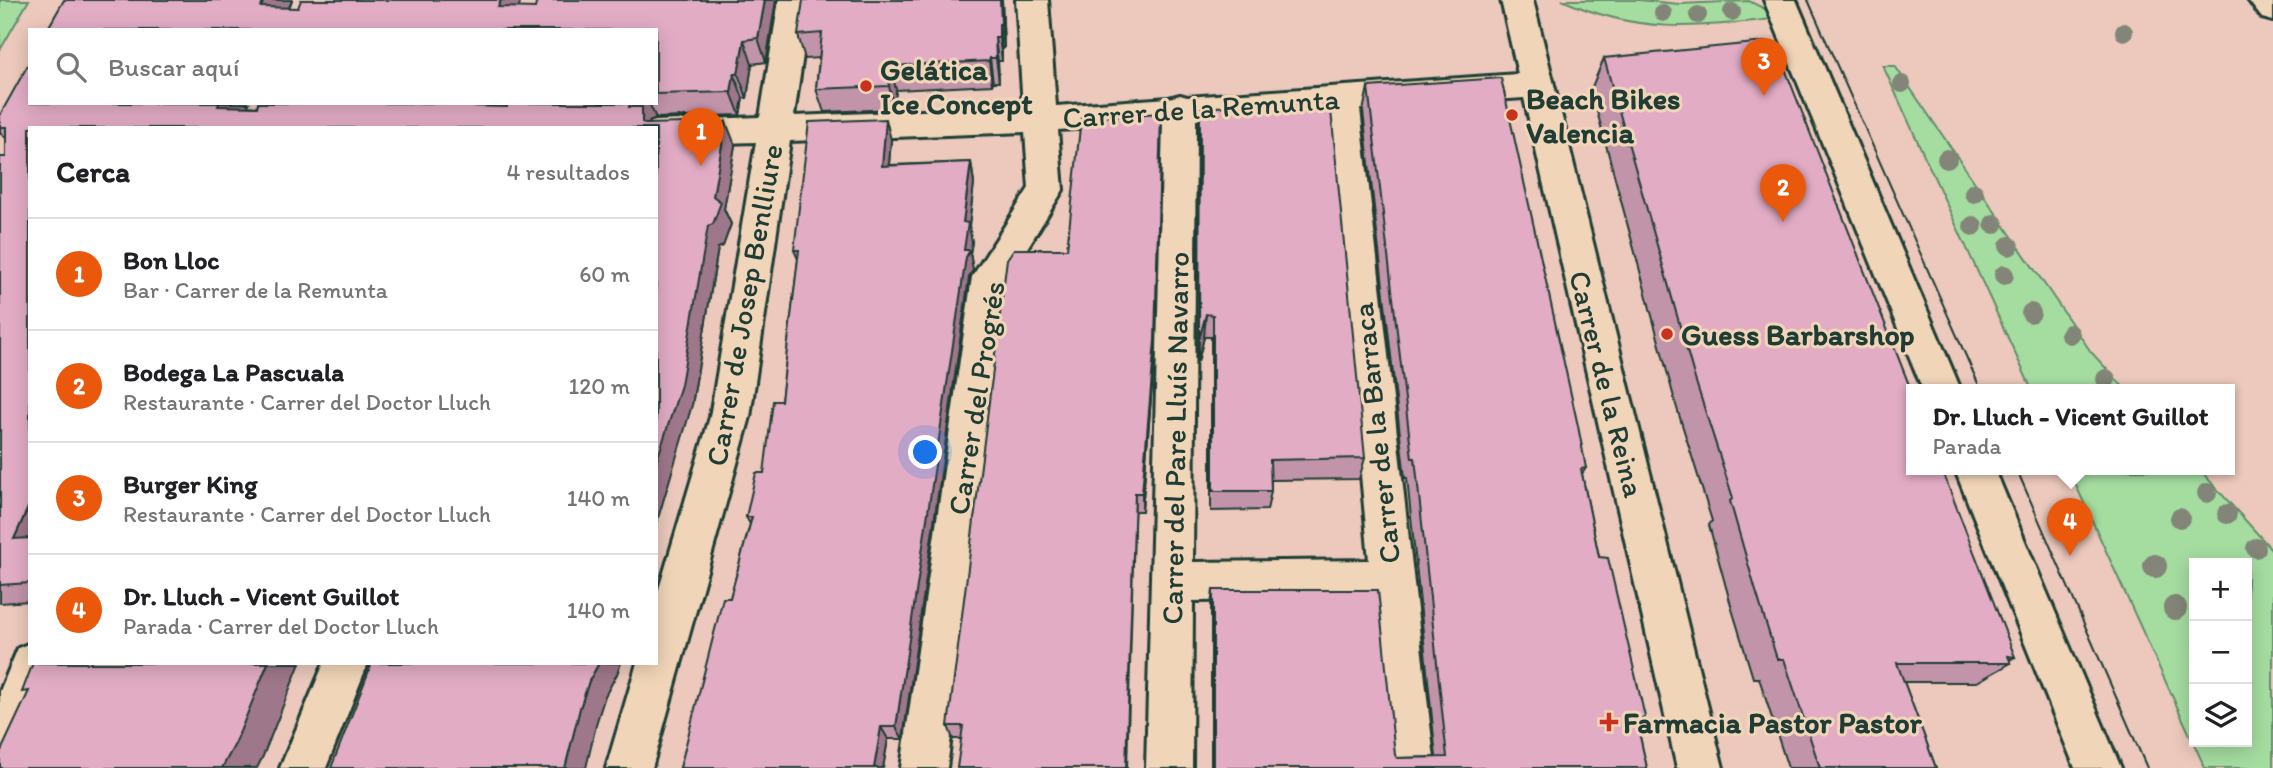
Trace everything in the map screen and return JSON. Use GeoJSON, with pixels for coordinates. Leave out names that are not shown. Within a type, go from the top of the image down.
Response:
{"type":"FeatureCollection","features":[{"type":"Feature","properties":{"kind":"street","name":"Carrer de Josep Benlliure"},"geometry":{"type":"LineString","coordinates":[[629,768],[730,418],[795,0]]}},
{"type":"Feature","properties":{"kind":"street","name":"Carrer del Progrés"},"geometry":{"type":"LineString","coordinates":[[924,768],[990,277],[1046,190],[1043,119],[1032,0]]}},
{"type":"Feature","properties":{"kind":"street","name":"Carrer de la Reina"},"geometry":{"type":"LineString","coordinates":[[1517,0],[1535,85],[1700,768]]}},
{"type":"Feature","properties":{"kind":"street"},"geometry":{"type":"LineString","coordinates":[[1780,0],[1940,384]]}},
{"type":"Feature","properties":{"kind":"street"},"geometry":{"type":"LineString","coordinates":[[2264,0],[2273,10]]}},
{"type":"Feature","properties":{"kind":"street","name":"Carrer de la Remunta"},"geometry":{"type":"LineString","coordinates":[[658,133],[1043,119],[1180,107],[1535,85]]}},
{"type":"Feature","properties":{"kind":"street","name":"Carrer de la Barraca"},"geometry":{"type":"LineString","coordinates":[[1342,98],[1412,768]]}},
{"type":"Feature","properties":{"kind":"street","name":"Carrer del Pare Lluís Navarro"},"geometry":{"type":"LineString","coordinates":[[1170,768],[1180,107]]}},
{"type":"Feature","properties":{"kind":"street"},"geometry":{"type":"LineString","coordinates":[[1977,475],[2098,768]]}},
{"type":"Feature","properties":{"kind":"street"},"geometry":{"type":"LineString","coordinates":[[1173,582],[1392,579]]}},
{"type":"Feature","properties":{"kind":"street"},"geometry":{"type":"LineString","coordinates":[[0,745],[33,665]]}},
{"type":"Feature","properties":{"kind":"street"},"geometry":{"type":"LineString","coordinates":[[303,768],[345,665]]}},
{"type":"Feature","properties":{"kind":"green space"},"geometry":{"type":"Polygon","coordinates":[[[0,0],[29,0],[0,50],[0,0]]]}},
{"type":"Feature","properties":{"kind":"green space"},"geometry":{"type":"Polygon","coordinates":[[[1562,0],[1639,0],[1679,4],[1749,1],[1767,10],[1772,19],[1716,25],[1666,26],[1616,19],[1562,0]]]}},
{"type":"Feature","properties":{"kind":"green space"},"geometry":{"type":"Polygon","coordinates":[[[1883,66],[1895,66],[2091,352],[2120,384],[2029,384],[1883,66]]]}},
{"type":"Feature","properties":{"kind":"green space"},"geometry":{"type":"Polygon","coordinates":[[[2071,475],[2205,475],[2273,551],[2273,768],[2205,768],[2195,747],[2252,747],[2252,558],[2189,558],[2189,733],[2071,475]]]}},
{"type":"Feature","properties":{"kind":"building"},"geometry":{"type":"Polygon","coordinates":[[[64,0],[264,0],[261,7],[298,8],[301,0],[501,0],[498,7],[535,8],[537,0],[765,0],[758,38],[744,40],[738,74],[734,74],[731,92],[658,94],[658,28],[48,28],[64,0]]]}},
{"type":"Feature","properties":{"kind":"building"},"geometry":{"type":"Polygon","coordinates":[[[803,0],[1000,0],[1001,24],[999,37],[995,37],[996,58],[990,58],[989,61],[891,66],[889,86],[816,89],[822,33],[798,35],[803,0]]]}},
{"type":"Feature","properties":{"kind":"building"},"geometry":{"type":"Polygon","coordinates":[[[1765,42],[1767,46],[1776,46],[1909,384],[1906,384],[1906,475],[1944,475],[2015,657],[2008,656],[2011,663],[1897,663],[1936,768],[1820,768],[1784,659],[1777,659],[1755,588],[1730,501],[1733,498],[1695,379],[1604,58],[1765,42]]]}},
{"type":"Feature","properties":{"kind":"building"},"geometry":{"type":"Polygon","coordinates":[[[28,65],[28,105],[630,105],[642,107],[642,122],[645,124],[726,122],[713,196],[721,202],[713,224],[708,226],[681,385],[658,457],[658,126],[28,126],[28,508],[14,539],[28,538],[28,583],[0,585],[0,157],[6,157],[6,127],[0,127],[0,115],[28,65]]]}},
{"type":"Feature","properties":{"kind":"building"},"geometry":{"type":"Polygon","coordinates":[[[1501,78],[1578,426],[1586,468],[1581,469],[1599,557],[1608,558],[1645,717],[1637,723],[1647,768],[1213,768],[1213,590],[1378,590],[1395,755],[1397,758],[1447,757],[1415,458],[1412,458],[1368,87],[1501,78]]]}},
{"type":"Feature","properties":{"kind":"building"},"geometry":{"type":"Polygon","coordinates":[[[1330,100],[1365,458],[1270,460],[1271,491],[1213,491],[1213,315],[1206,314],[1199,339],[1200,108],[1330,100]]]}},
{"type":"Feature","properties":{"kind":"building"},"geometry":{"type":"Polygon","coordinates":[[[1161,113],[1155,340],[1142,493],[1135,493],[1126,768],[957,768],[963,726],[948,726],[1007,259],[1014,249],[1067,249],[1081,118],[1161,113]]]}},
{"type":"Feature","properties":{"kind":"building"},"geometry":{"type":"Polygon","coordinates":[[[886,119],[882,166],[971,162],[963,222],[968,223],[964,250],[970,250],[966,257],[896,727],[881,727],[874,768],[680,768],[723,598],[730,598],[752,517],[746,517],[756,473],[764,473],[773,401],[781,401],[799,250],[794,250],[809,122],[886,119]]]}},
{"type":"Feature","properties":{"kind":"building"},"geometry":{"type":"Polygon","coordinates":[[[32,665],[267,665],[235,744],[222,768],[0,768],[0,753],[29,691],[22,692],[32,665]]]}},
{"type":"Feature","properties":{"kind":"building"},"geometry":{"type":"Polygon","coordinates":[[[371,665],[598,665],[580,708],[565,768],[331,768],[371,665]]]}},
{"type":"Feature","properties":{"kind":"tram line"},"geometry":{"type":"LineString","coordinates":[[1808,0],[1978,384]]}},
{"type":"Feature","properties":{"kind":"tram line"},"geometry":{"type":"LineString","coordinates":[[2019,475],[2147,768]]}},
{"type":"Feature","properties":{"kind":"place","name":"Gelática Ice Concept"},"geometry":{"type":"Point","coordinates":[866,86]}},
{"type":"Feature","properties":{"kind":"place","name":"Burger King"},"geometry":{"type":"Point","coordinates":[1764,96]}},
{"type":"Feature","properties":{"kind":"place","name":"Beach Bikes Valencia"},"geometry":{"type":"Point","coordinates":[1512,115]}},
{"type":"Feature","properties":{"kind":"place","name":"Bon Lloc"},"geometry":{"type":"Point","coordinates":[701,166]}},
{"type":"Feature","properties":{"kind":"place","name":"Bodega La Pascuala"},"geometry":{"type":"Point","coordinates":[1783,222]}},
{"type":"Feature","properties":{"kind":"place","name":"Guess Barbarshop"},"geometry":{"type":"Point","coordinates":[1667,334]}},
{"type":"Feature","properties":{"kind":"place","name":"Dr. Lluch - Vicent Guillot"},"geometry":{"type":"Point","coordinates":[2070,556]}},
{"type":"Feature","properties":{"kind":"place","name":"Farmacia Pastor Pastor"},"geometry":{"type":"Point","coordinates":[1609,722]}}]}
